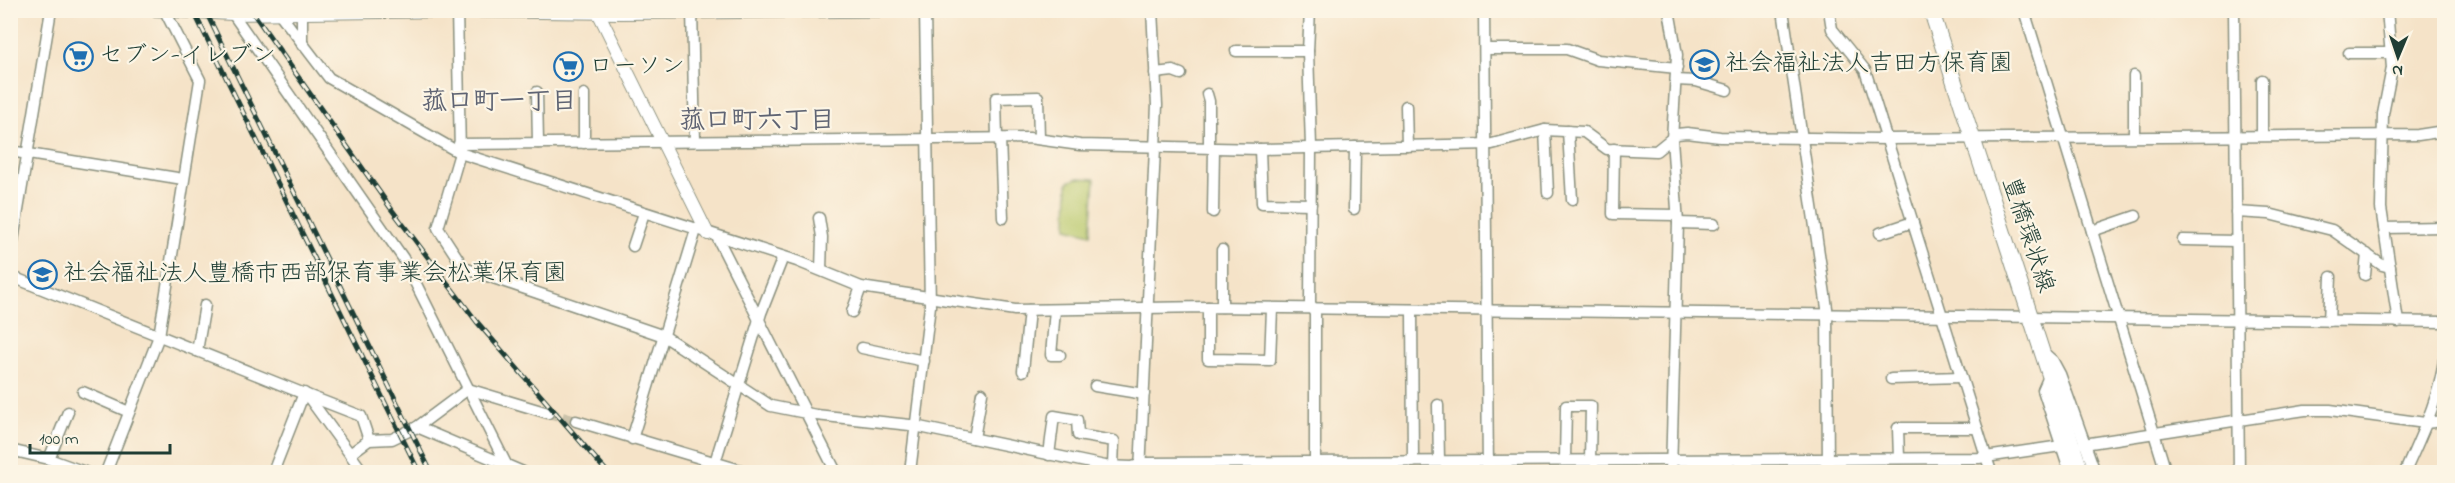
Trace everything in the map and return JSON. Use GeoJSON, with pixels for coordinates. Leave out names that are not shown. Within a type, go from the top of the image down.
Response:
{"type":"FeatureCollection","features":[{"type":"Feature","properties":{"kind":"main road","name":"豊橋環状線"},"geometry":{"type":"LineString","coordinates":[[1931,10],[2081,472]]}},
{"type":"Feature","properties":{"kind":"street"},"geometry":{"type":"LineString","coordinates":[[10,259],[51,10]]}},
{"type":"Feature","properties":{"kind":"street"},"geometry":{"type":"LineString","coordinates":[[159,12],[233,14],[953,10]]}},
{"type":"Feature","properties":{"kind":"street"},"geometry":{"type":"LineString","coordinates":[[1140,469],[1155,148],[1152,10]]}},
{"type":"Feature","properties":{"kind":"street"},"geometry":{"type":"LineString","coordinates":[[1310,10],[1308,51],[1311,147],[1310,303],[1314,309],[1315,468]]}},
{"type":"Feature","properties":{"kind":"street"},"geometry":{"type":"LineString","coordinates":[[1484,10],[1488,467]]}},
{"type":"Feature","properties":{"kind":"street"},"geometry":{"type":"LineString","coordinates":[[1669,10],[1677,55],[1672,139],[1677,219],[1671,472]]}},
{"type":"Feature","properties":{"kind":"street"},"geometry":{"type":"LineString","coordinates":[[1784,10],[1827,315],[1828,472]]}},
{"type":"Feature","properties":{"kind":"street"},"geometry":{"type":"LineString","coordinates":[[1829,10],[1832,29],[1865,70],[1991,472]]}},
{"type":"Feature","properties":{"kind":"street"},"geometry":{"type":"LineString","coordinates":[[2024,10],[2166,472]]}},
{"type":"Feature","properties":{"kind":"street"},"geometry":{"type":"LineString","coordinates":[[2234,10],[2239,472]]}},
{"type":"Feature","properties":{"kind":"street"},"geometry":{"type":"LineString","coordinates":[[2386,10],[2391,53],[2390,88],[2383,114],[2380,207],[2398,322]]}},
{"type":"Feature","properties":{"kind":"street"},"geometry":{"type":"LineString","coordinates":[[457,11],[459,148],[438,228],[464,268],[664,336],[771,406],[807,414],[916,427],[1049,455],[1140,469],[1396,467],[1413,462],[1439,461],[1488,467],[1565,460],[1986,457],[2061,446]]}},
{"type":"Feature","properties":{"kind":"street"},"geometry":{"type":"LineString","coordinates":[[910,472],[930,298],[925,11]]}},
{"type":"Feature","properties":{"kind":"street"},"geometry":{"type":"LineString","coordinates":[[106,472],[159,336],[200,80],[159,12]]}},
{"type":"Feature","properties":{"kind":"street"},"geometry":{"type":"LineString","coordinates":[[278,12],[322,72],[337,84],[459,148],[644,213],[821,270],[861,287],[930,298],[1029,310],[1222,307],[2445,322]]}},
{"type":"Feature","properties":{"kind":"street"},"geometry":{"type":"LineString","coordinates":[[302,12],[302,45]]}},
{"type":"Feature","properties":{"kind":"street"},"geometry":{"type":"LineString","coordinates":[[598,12],[707,234],[759,320],[836,472]]}},
{"type":"Feature","properties":{"kind":"street"},"geometry":{"type":"LineString","coordinates":[[692,12],[695,141]]}},
{"type":"Feature","properties":{"kind":"street"},"geometry":{"type":"LineString","coordinates":[[233,14],[403,258],[508,469]]}},
{"type":"Feature","properties":{"kind":"street"},"geometry":{"type":"LineString","coordinates":[[1485,49],[1567,49],[1598,60],[1677,68]]}},
{"type":"Feature","properties":{"kind":"street"},"geometry":{"type":"LineString","coordinates":[[1236,51],[1308,51]]}},
{"type":"Feature","properties":{"kind":"street"},"geometry":{"type":"LineString","coordinates":[[2349,53],[2391,53]]}},
{"type":"Feature","properties":{"kind":"street"},"geometry":{"type":"LineString","coordinates":[[1155,74],[1173,71],[1181,74]]}},
{"type":"Feature","properties":{"kind":"street"},"geometry":{"type":"LineString","coordinates":[[2134,76],[2134,136]]}},
{"type":"Feature","properties":{"kind":"street"},"geometry":{"type":"LineString","coordinates":[[1676,80],[1696,81],[1727,90]]}},
{"type":"Feature","properties":{"kind":"street"},"geometry":{"type":"LineString","coordinates":[[2262,80],[2262,135]]}},
{"type":"Feature","properties":{"kind":"street"},"geometry":{"type":"LineString","coordinates":[[537,92],[538,143]]}},
{"type":"Feature","properties":{"kind":"street"},"geometry":{"type":"LineString","coordinates":[[584,94],[584,143]]}},
{"type":"Feature","properties":{"kind":"street"},"geometry":{"type":"LineString","coordinates":[[1206,94],[1209,101],[1212,148],[1213,212]]}},
{"type":"Feature","properties":{"kind":"street"},"geometry":{"type":"LineString","coordinates":[[1002,218],[996,98],[1038,97],[1039,139]]}},
{"type":"Feature","properties":{"kind":"street"},"geometry":{"type":"LineString","coordinates":[[1406,106],[1407,146]]}},
{"type":"Feature","properties":{"kind":"street"},"geometry":{"type":"LineString","coordinates":[[459,148],[538,143],[999,138],[1039,139],[1080,145],[1260,149],[1484,144],[1545,130],[1584,132],[1607,149],[1656,151],[1677,134],[1687,133],[1720,137],[1972,139],[2418,135],[2445,131]]}},
{"type":"Feature","properties":{"kind":"street"},"geometry":{"type":"LineString","coordinates":[[1545,130],[1548,193]]}},
{"type":"Feature","properties":{"kind":"street"},"geometry":{"type":"LineString","coordinates":[[1568,131],[1572,200]]}},
{"type":"Feature","properties":{"kind":"street"},"geometry":{"type":"LineString","coordinates":[[1354,209],[1355,147]]}},
{"type":"Feature","properties":{"kind":"street"},"geometry":{"type":"LineString","coordinates":[[1260,149],[1262,203],[1311,204]]}},
{"type":"Feature","properties":{"kind":"street"},"geometry":{"type":"LineString","coordinates":[[1614,149],[1613,214],[1714,224]]}},
{"type":"Feature","properties":{"kind":"street"},"geometry":{"type":"LineString","coordinates":[[10,151],[183,179]]}},
{"type":"Feature","properties":{"kind":"street"},"geometry":{"type":"LineString","coordinates":[[2236,212],[2269,214],[2332,230],[2390,267]]}},
{"type":"Feature","properties":{"kind":"street"},"geometry":{"type":"LineString","coordinates":[[633,246],[644,213]]}},
{"type":"Feature","properties":{"kind":"street"},"geometry":{"type":"LineString","coordinates":[[2092,231],[2136,216]]}},
{"type":"Feature","properties":{"kind":"street"},"geometry":{"type":"LineString","coordinates":[[819,218],[822,237],[821,270]]}},
{"type":"Feature","properties":{"kind":"street"},"geometry":{"type":"LineString","coordinates":[[1880,233],[1913,222]]}},
{"type":"Feature","properties":{"kind":"street"},"geometry":{"type":"LineString","coordinates":[[2384,228],[2445,227]]}},
{"type":"Feature","properties":{"kind":"street"},"geometry":{"type":"LineString","coordinates":[[632,438],[664,336],[707,234]]}},
{"type":"Feature","properties":{"kind":"street"},"geometry":{"type":"LineString","coordinates":[[2183,240],[2236,241]]}},
{"type":"Feature","properties":{"kind":"street"},"geometry":{"type":"LineString","coordinates":[[1222,250],[1222,307]]}},
{"type":"Feature","properties":{"kind":"street"},"geometry":{"type":"LineString","coordinates":[[2365,275],[2367,254]]}},
{"type":"Feature","properties":{"kind":"street"},"geometry":{"type":"LineString","coordinates":[[713,468],[759,320],[783,257]]}},
{"type":"Feature","properties":{"kind":"street"},"geometry":{"type":"LineString","coordinates":[[10,276],[361,416],[369,440]]}},
{"type":"Feature","properties":{"kind":"street"},"geometry":{"type":"LineString","coordinates":[[2329,321],[2331,277]]}},
{"type":"Feature","properties":{"kind":"street"},"geometry":{"type":"LineString","coordinates":[[852,312],[861,287]]}},
{"type":"Feature","properties":{"kind":"street"},"geometry":{"type":"LineString","coordinates":[[197,351],[205,305]]}},
{"type":"Feature","properties":{"kind":"street"},"geometry":{"type":"LineString","coordinates":[[1208,307],[1208,358],[1270,360],[1272,309]]}},
{"type":"Feature","properties":{"kind":"street"},"geometry":{"type":"LineString","coordinates":[[1023,371],[1029,310]]}},
{"type":"Feature","properties":{"kind":"street"},"geometry":{"type":"LineString","coordinates":[[1055,310],[1051,355],[1060,355]]}},
{"type":"Feature","properties":{"kind":"street"},"geometry":{"type":"LineString","coordinates":[[1412,310],[1413,462]]}},
{"type":"Feature","properties":{"kind":"street"},"geometry":{"type":"LineString","coordinates":[[862,348],[924,361]]}},
{"type":"Feature","properties":{"kind":"street"},"geometry":{"type":"LineString","coordinates":[[2040,350],[2053,361],[2060,374],[2095,472]]}},
{"type":"Feature","properties":{"kind":"street"},"geometry":{"type":"LineString","coordinates":[[2405,472],[2441,385],[2445,360]]}},
{"type":"Feature","properties":{"kind":"street"},"geometry":{"type":"LineString","coordinates":[[2050,374],[2043,390],[2070,472]]}},
{"type":"Feature","properties":{"kind":"street"},"geometry":{"type":"LineString","coordinates":[[1891,379],[1961,377]]}},
{"type":"Feature","properties":{"kind":"street"},"geometry":{"type":"LineString","coordinates":[[1095,386],[1144,394]]}},
{"type":"Feature","properties":{"kind":"street"},"geometry":{"type":"LineString","coordinates":[[468,388],[548,413]]}},
{"type":"Feature","properties":{"kind":"street"},"geometry":{"type":"LineString","coordinates":[[350,454],[369,440],[392,439],[417,427],[468,388]]}},
{"type":"Feature","properties":{"kind":"street"},"geometry":{"type":"LineString","coordinates":[[83,392],[129,412]]}},
{"type":"Feature","properties":{"kind":"street"},"geometry":{"type":"LineString","coordinates":[[974,438],[982,393]]}},
{"type":"Feature","properties":{"kind":"street"},"geometry":{"type":"LineString","coordinates":[[306,394],[363,472]]}},
{"type":"Feature","properties":{"kind":"street"},"geometry":{"type":"LineString","coordinates":[[273,472],[306,394]]}},
{"type":"Feature","properties":{"kind":"street"},"geometry":{"type":"LineString","coordinates":[[1438,405],[1439,461]]}},
{"type":"Feature","properties":{"kind":"street"},"geometry":{"type":"LineString","coordinates":[[1565,460],[1566,406],[1592,406],[1584,472]]}},
{"type":"Feature","properties":{"kind":"street"},"geometry":{"type":"LineString","coordinates":[[2084,444],[2313,410],[2426,423],[2445,421]]}},
{"type":"Feature","properties":{"kind":"street"},"geometry":{"type":"LineString","coordinates":[[49,459],[68,412]]}},
{"type":"Feature","properties":{"kind":"street"},"geometry":{"type":"LineString","coordinates":[[1049,455],[1054,416],[1077,420],[1078,435],[1114,441],[1113,466]]}},
{"type":"Feature","properties":{"kind":"street"},"geometry":{"type":"LineString","coordinates":[[576,422],[632,438],[713,468],[747,472]]}},
{"type":"Feature","properties":{"kind":"street"},"geometry":{"type":"LineString","coordinates":[[417,427],[508,469],[523,472]]}},
{"type":"Feature","properties":{"kind":"street"},"geometry":{"type":"LineString","coordinates":[[1899,458],[1898,428],[1977,428]]}},
{"type":"Feature","properties":{"kind":"street"},"geometry":{"type":"LineString","coordinates":[[10,450],[49,459],[85,472]]}},
{"type":"Feature","properties":{"kind":"green space"},"geometry":{"type":"Polygon","coordinates":[[[1078,178],[1095,179],[1091,234],[1067,228],[1068,182],[1078,178]]]}},
{"type":"Feature","properties":{"kind":"tunnel"},"geometry":{"type":"LineString","coordinates":[[548,413],[576,421]]}},
{"type":"Feature","properties":{"kind":"railway"},"geometry":{"type":"LineString","coordinates":[[193,10],[419,472]]}},
{"type":"Feature","properties":{"kind":"railway"},"geometry":{"type":"LineString","coordinates":[[205,10],[431,472]]}},
{"type":"Feature","properties":{"kind":"railway"},"geometry":{"type":"LineString","coordinates":[[251,10],[392,210],[477,322],[607,472]]}},
{"type":"Feature","properties":{"kind":"place","name":"セブン-イレブン"},"geometry":{"type":"Point","coordinates":[78,56]}},
{"type":"Feature","properties":{"kind":"place","name":"社会福祉法人吉田方保育園"},"geometry":{"type":"Point","coordinates":[1704,64]}},
{"type":"Feature","properties":{"kind":"place","name":"ローソン"},"geometry":{"type":"Point","coordinates":[568,67]}},
{"type":"Feature","properties":{"kind":"place","name":"社会福祉法人豊橋市西部保育事業会松葉保育園"},"geometry":{"type":"Point","coordinates":[42,274]}},
{"type":"Feature","properties":{"kind":"district","name":"菰口町一丁目"},"geometry":{"type":"Point","coordinates":[499,103]}},
{"type":"Feature","properties":{"kind":"district","name":"菰口町六丁目"},"geometry":{"type":"Point","coordinates":[757,122]}}]}
